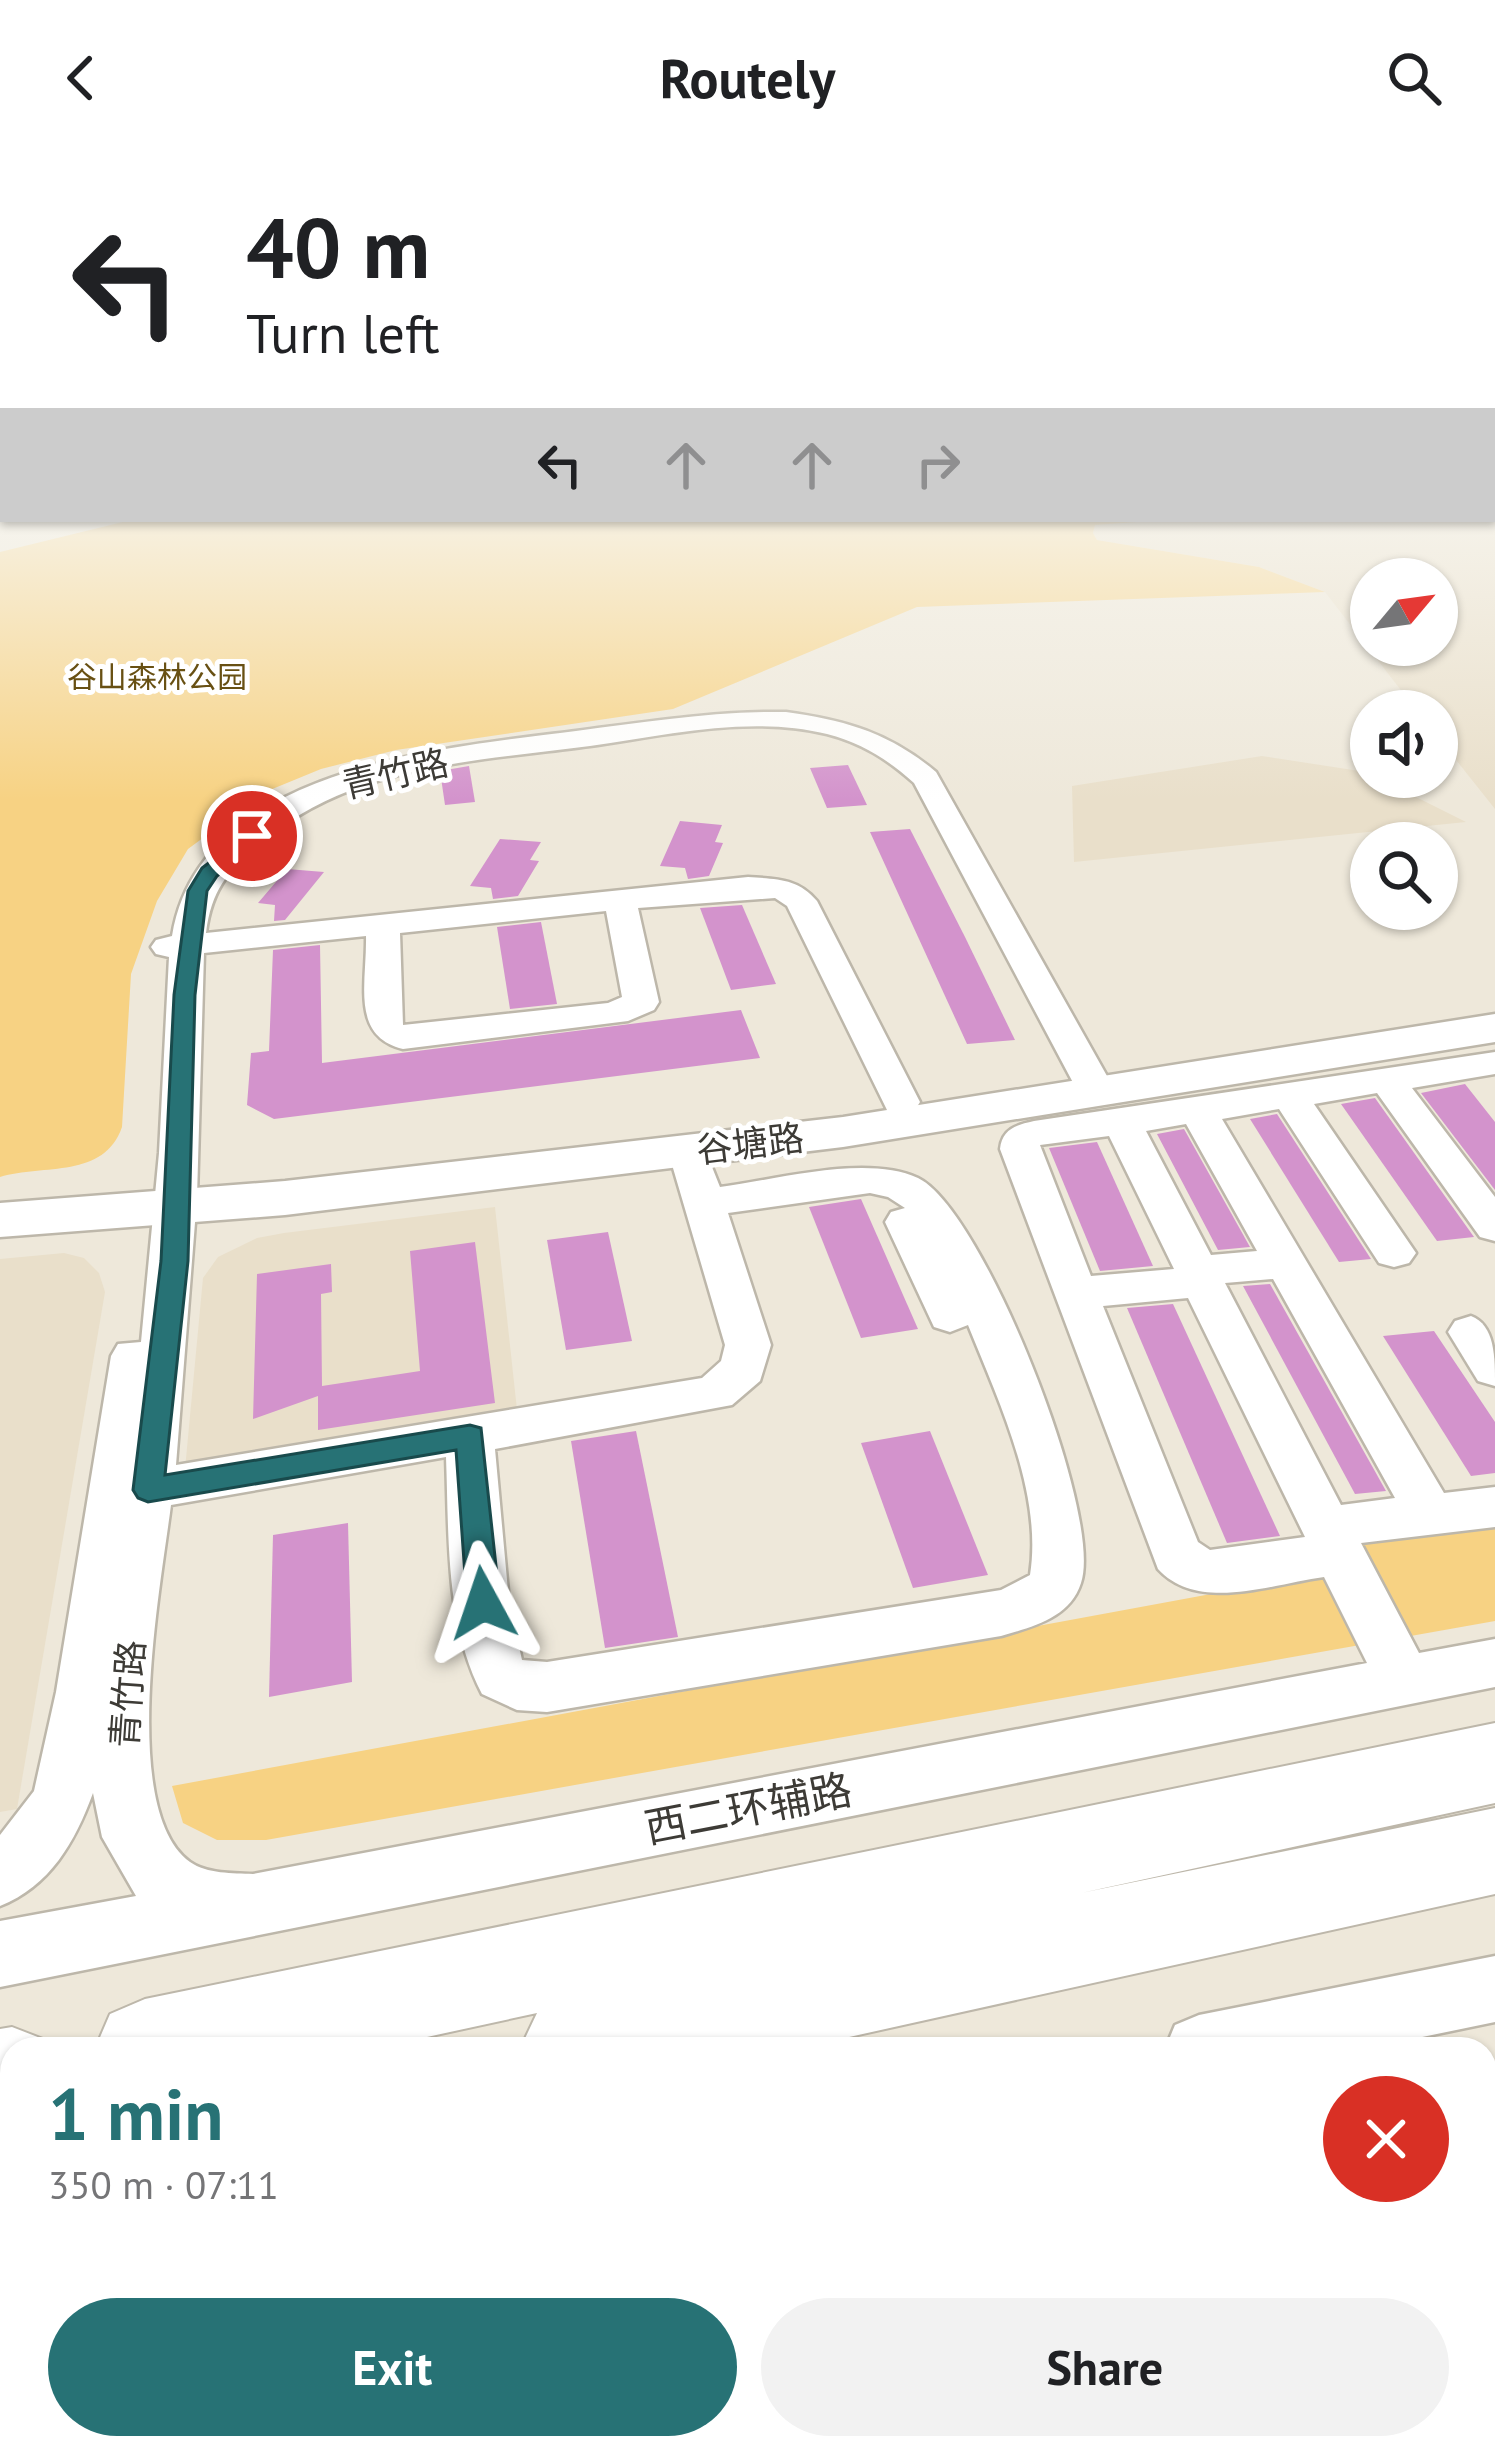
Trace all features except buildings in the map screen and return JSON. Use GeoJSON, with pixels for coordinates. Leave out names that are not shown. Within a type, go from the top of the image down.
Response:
{"type":"FeatureCollection","features":[{"type":"Feature","properties":{"kind":"highway"},"geometry":{"type":"LineString","coordinates":[[202,2037],[1495,1763]]}},
{"type":"Feature","properties":{"kind":"highway"},"geometry":{"type":"LineString","coordinates":[[626,2037],[1495,1851]]}},
{"type":"Feature","properties":{"kind":"main road","name":"谷塘路"},"geometry":{"type":"LineString","coordinates":[[0,1199],[164,1197],[688,1151],[1101,1090],[1495,1010]]}},
{"type":"Feature","properties":{"kind":"main road","name":"谷塘路"},"geometry":{"type":"LineString","coordinates":[[0,1220],[286,1178],[901,1102],[1489,1063]]}},
{"type":"Feature","properties":{"kind":"street","name":"青竹路"},"geometry":{"type":"LineString","coordinates":[[256,1905],[209,1903],[176,1891],[150,1866],[132,1835],[124,1801],[122,1721],[131,1492],[164,1197],[179,946],[197,891],[209,872],[281,812],[340,782],[421,764],[744,719],[818,725],[900,754],[926,778],[1200,1276],[1403,1679]]}},
{"type":"Feature","properties":{"kind":"street"},"geometry":{"type":"LineString","coordinates":[[179,946],[765,886],[794,894],[901,1102]]}},
{"type":"Feature","properties":{"kind":"street"},"geometry":{"type":"LineString","coordinates":[[383,925],[385,1026],[392,1035],[403,1038],[615,1013],[641,1002],[620,900]]}},
{"type":"Feature","properties":{"kind":"street"},"geometry":{"type":"LineString","coordinates":[[1489,1063],[1198,1111],[1101,1090],[1021,1139],[1020,1149],[1177,1554],[1192,1570],[1431,1515],[1495,1507]]}},
{"type":"Feature","properties":{"kind":"street"},"geometry":{"type":"LineString","coordinates":[[1387,1080],[1495,1227]]}},
{"type":"Feature","properties":{"kind":"street"},"geometry":{"type":"LineString","coordinates":[[1289,1096],[1394,1253]]}},
{"type":"Feature","properties":{"kind":"street"},"geometry":{"type":"LineString","coordinates":[[1198,1111],[1431,1515]]}},
{"type":"Feature","properties":{"kind":"street"},"geometry":{"type":"LineString","coordinates":[[131,1492],[700,1398],[734,1381],[743,1369],[748,1345],[688,1151]]}},
{"type":"Feature","properties":{"kind":"street"},"geometry":{"type":"LineString","coordinates":[[470,1436],[487,1644],[493,1665],[504,1679],[520,1686],[547,1687],[1001,1613],[1044,1595],[1056,1580],[1059,1534],[1026,1408],[949,1239],[920,1199],[887,1181],[705,1203]]}},
{"type":"Feature","properties":{"kind":"street"},"geometry":{"type":"LineString","coordinates":[[887,1181],[950,1316]]}},
{"type":"Feature","properties":{"kind":"street"},"geometry":{"type":"LineString","coordinates":[[1076,1293],[1286,1263]]}},
{"type":"Feature","properties":{"kind":"street","name":"青竹路"},"geometry":{"type":"LineString","coordinates":[[0,1876],[33,1846],[52,1820],[64,1791],[131,1492]]}},
{"type":"Feature","properties":{"kind":"street","name":"西二环辅路"},"geometry":{"type":"LineString","coordinates":[[0,1954],[1495,1663]]}},
{"type":"Feature","properties":{"kind":"street"},"geometry":{"type":"LineString","coordinates":[[1257,2037],[1495,1988]]}},
{"type":"Feature","properties":{"kind":"shaded area"},"geometry":{"type":"Polygon","coordinates":[[[1308,585],[1350,585],[1350,624],[1325,592],[1308,585]]]}},
{"type":"Feature","properties":{"kind":"shaded area"},"geometry":{"type":"Polygon","coordinates":[[[1458,585],[1495,585],[1495,809],[1458,762],[1458,690],[1401,690],[1382,666],[1458,666],[1458,585]]]}},
{"type":"Feature","properties":{"kind":"shaded area"},"geometry":{"type":"Polygon","coordinates":[[[1262,756],[1350,770],[1350,798],[1418,798],[1466,822],[1350,822],[1350,834],[1074,862],[1072,786],[1262,756]]]}},
{"type":"Feature","properties":{"kind":"shaded area"},"geometry":{"type":"Polygon","coordinates":[[[495,1207],[518,1419],[185,1469],[203,1278],[218,1257],[257,1238],[284,1233],[495,1207]]]}},
{"type":"Feature","properties":{"kind":"shaded area"},"geometry":{"type":"Polygon","coordinates":[[[64,1253],[84,1258],[99,1273],[105,1292],[17,1809],[0,1812],[0,1259],[64,1253]]]}},
{"type":"Feature","properties":{"kind":"green space","name":"谷山森林公园"},"geometry":{"type":"Polygon","coordinates":[[[0,585],[1308,585],[1325,592],[917,607],[673,709],[396,750],[321,769],[265,792],[188,849],[157,901],[131,974],[122,1127],[113,1144],[102,1155],[71,1167],[0,1177],[0,585]]]}},
{"type":"Feature","properties":{"kind":"green space"},"geometry":{"type":"Polygon","coordinates":[[[1495,1526],[1495,1621],[266,1840],[217,1840],[183,1823],[172,1786],[1368,1565],[1358,1544],[1495,1526]]]}},
{"type":"Feature","properties":{"kind":"route"},"geometry":{"type":"LineString","coordinates":[[252,836],[209,872],[197,891],[184,995],[175,1261],[148,1490],[470,1436],[483,1603]]}}]}
